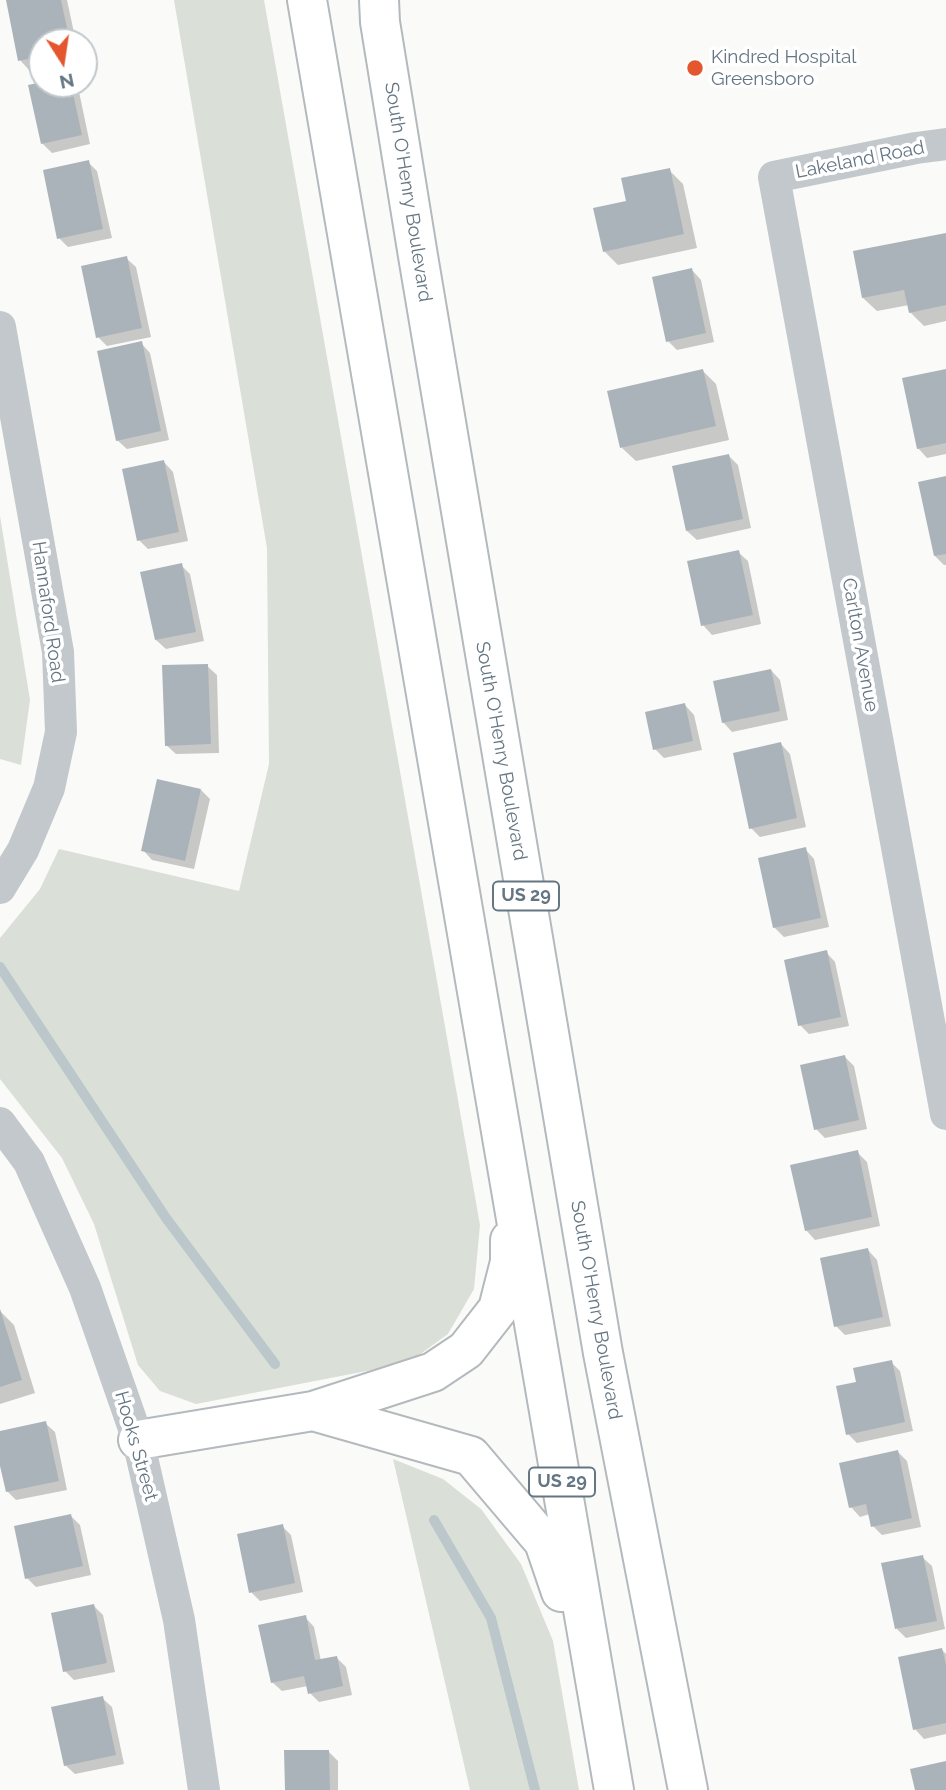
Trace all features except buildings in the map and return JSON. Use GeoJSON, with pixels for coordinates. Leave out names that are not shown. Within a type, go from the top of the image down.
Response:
{"type":"FeatureCollection","features":[{"type":"Feature","properties":{"kind":"highway","name":"US 29"},"geometry":{"type":"LineString","coordinates":[[307,0],[614,1790]]}},
{"type":"Feature","properties":{"kind":"highway","name":"South O'Henry Boulevard"},"geometry":{"type":"LineString","coordinates":[[379,0],[380,22],[418,256],[603,1353],[688,1790]]}},
{"type":"Feature","properties":{"kind":"highway"},"geometry":{"type":"LineString","coordinates":[[138,1440],[313,1410],[433,1372],[467,1350],[498,1309],[510,1262],[510,1175]]}},
{"type":"Feature","properties":{"kind":"highway"},"geometry":{"type":"LineString","coordinates":[[313,1410],[471,1456],[544,1542],[602,1721]]}},
{"type":"Feature","properties":{"kind":"street","name":"Lakeland Road"},"geometry":{"type":"LineString","coordinates":[[774,177],[946,144]]}},
{"type":"Feature","properties":{"kind":"street","name":"Carlton Avenue"},"geometry":{"type":"LineString","coordinates":[[774,177],[946,1114]]}},
{"type":"Feature","properties":{"kind":"street","name":"Hannaford Road"},"geometry":{"type":"LineString","coordinates":[[0,327],[58,652],[61,732],[49,788],[23,850],[0,888]]}},
{"type":"Feature","properties":{"kind":"street","name":"Hooks Street"},"geometry":{"type":"LineString","coordinates":[[0,1124],[29,1162],[85,1288],[138,1440],[179,1620],[204,1790]]}},
{"type":"Feature","properties":{"kind":"shaded area"},"geometry":{"type":"Polygon","coordinates":[[[174,0],[264,0],[480,1225],[474,1289],[448,1334],[408,1363],[196,1404],[160,1391],[138,1365],[94,1224],[62,1158],[0,1079],[0,938],[40,889],[59,849],[239,891],[269,764],[267,548],[174,0]]]}},
{"type":"Feature","properties":{"kind":"shaded area"},"geometry":{"type":"Polygon","coordinates":[[[0,516],[30,700],[21,765],[0,759],[0,516]]]}},
{"type":"Feature","properties":{"kind":"shaded area"},"geometry":{"type":"Polygon","coordinates":[[[393,1459],[443,1479],[481,1509],[521,1564],[553,1641],[579,1790],[470,1790],[393,1459]]]}},
{"type":"Feature","properties":{"kind":"waterway"},"geometry":{"type":"LineString","coordinates":[[0,967],[166,1218],[275,1364]]}},
{"type":"Feature","properties":{"kind":"waterway"},"geometry":{"type":"LineString","coordinates":[[434,1520],[491,1618],[535,1790]]}},
{"type":"Feature","properties":{"kind":"place","name":"Kindred Hospital Greensboro"},"geometry":{"type":"Point","coordinates":[695,68]}}]}
